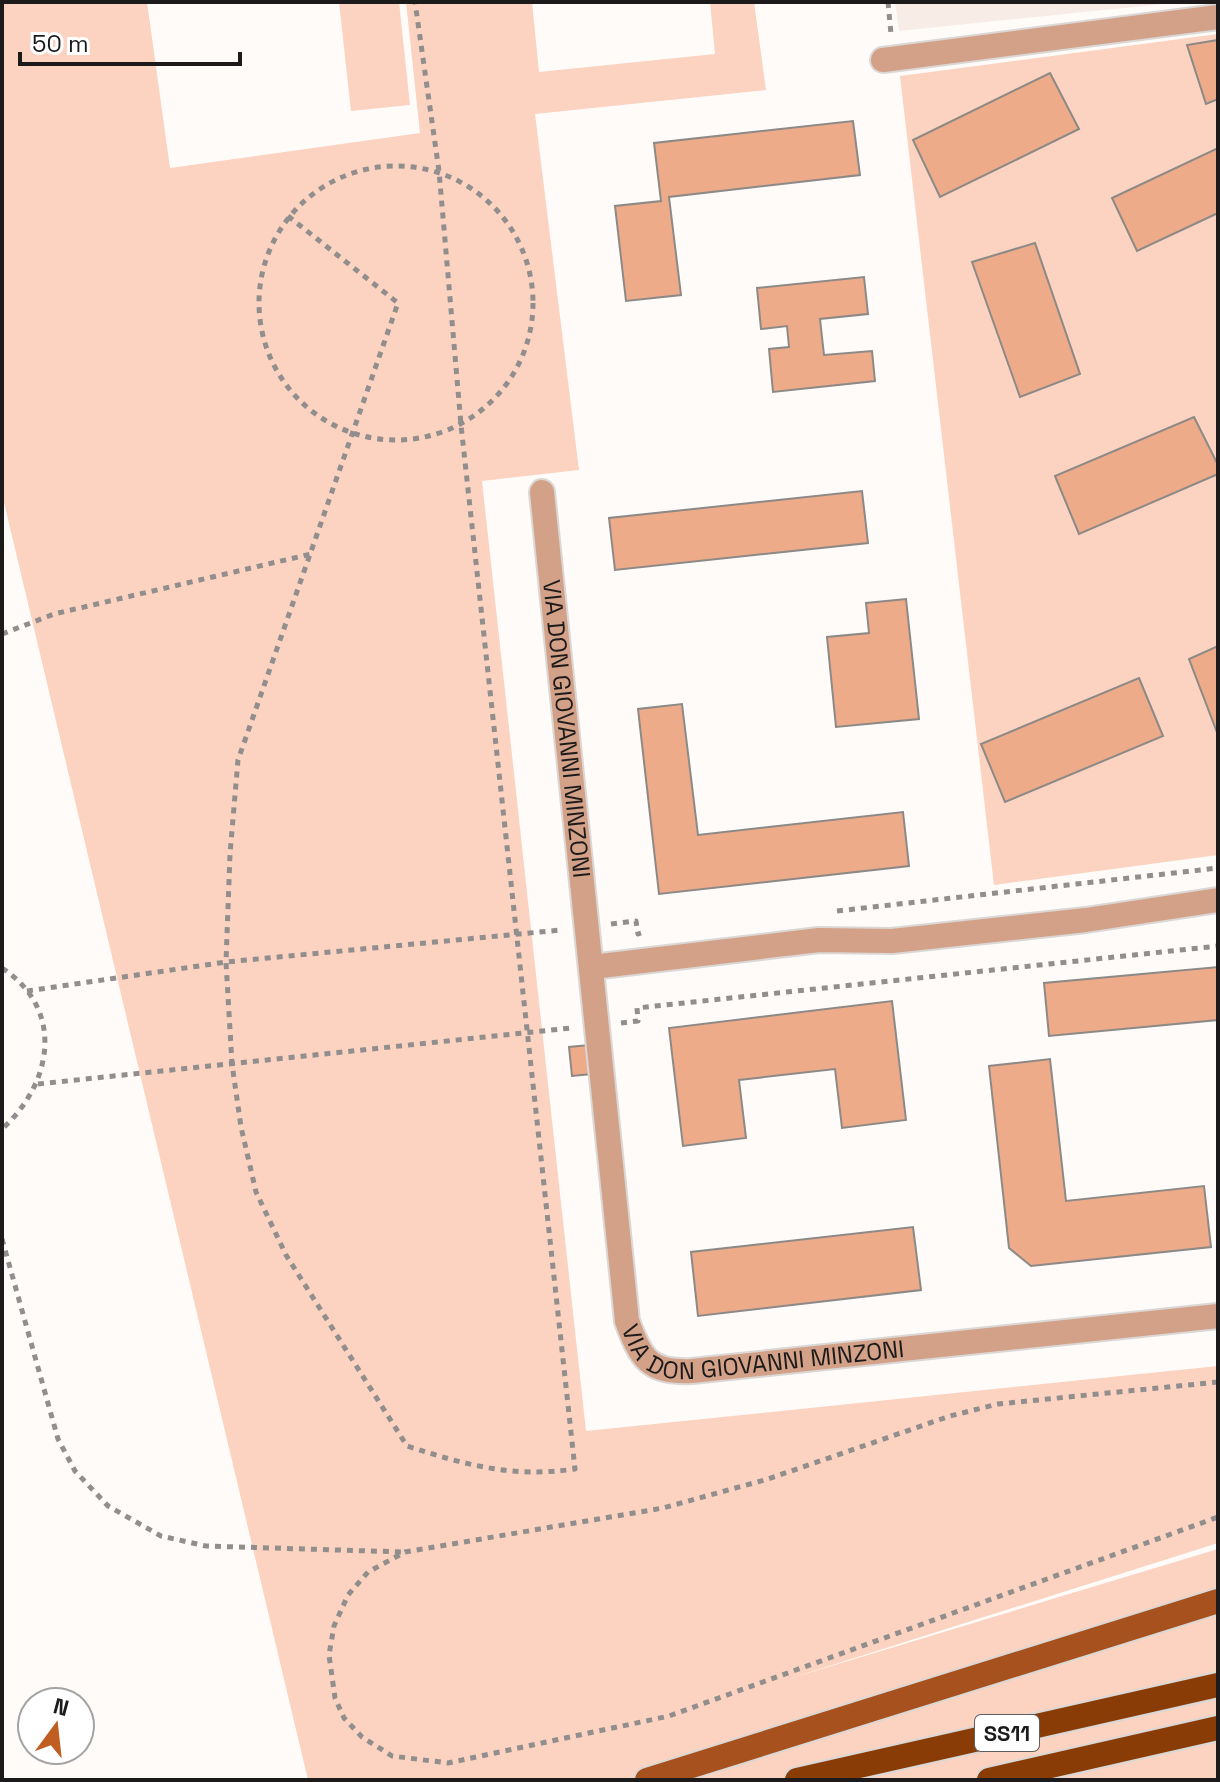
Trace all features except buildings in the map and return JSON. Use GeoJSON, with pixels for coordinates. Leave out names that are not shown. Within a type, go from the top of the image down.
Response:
{"type":"FeatureCollection","features":[{"type":"Feature","properties":{"kind":"highway","name":"SS11"},"geometry":{"type":"LineString","coordinates":[[797,1780],[1218,1685]]}},
{"type":"Feature","properties":{"kind":"highway","name":"SS11"},"geometry":{"type":"LineString","coordinates":[[989,1780],[1218,1728]]}},
{"type":"Feature","properties":{"kind":"main road"},"geometry":{"type":"LineString","coordinates":[[647,1780],[1218,1601]]}},
{"type":"Feature","properties":{"kind":"street"},"geometry":{"type":"LineString","coordinates":[[883,60],[1218,17]]}},
{"type":"Feature","properties":{"kind":"street","name":"VIA DON GIOVANNI MINZONI"},"geometry":{"type":"LineString","coordinates":[[542,492],[627,1321],[636,1346],[652,1367],[669,1372],[692,1371],[1218,1316]]}},
{"type":"Feature","properties":{"kind":"street"},"geometry":{"type":"LineString","coordinates":[[592,967],[819,940],[892,941],[1086,920],[1218,900]]}},
{"type":"Feature","properties":{"kind":"path"},"geometry":{"type":"LineString","coordinates":[[288,216],[398,303],[355,435],[238,760],[230,854],[226,962],[232,1064],[241,1127],[256,1192],[286,1255],[407,1446],[461,1463],[533,1475],[575,1469],[461,425],[439,171],[415,2]]}},
{"type":"Feature","properties":{"kind":"path"},"geometry":{"type":"LineString","coordinates":[[397,164],[439,171],[475,189],[504,216],[525,251],[534,291],[532,331],[518,369],[494,401],[461,425],[427,437],[403,440],[355,435],[315,415],[283,383],[264,343],[257,299],[266,255],[288,216],[318,188],[356,170],[397,164]]}},
{"type":"Feature","properties":{"kind":"path"},"geometry":{"type":"LineString","coordinates":[[2,634],[54,614],[312,553]]}},
{"type":"Feature","properties":{"kind":"path"},"geometry":{"type":"LineString","coordinates":[[826,913],[1218,868]]}},
{"type":"Feature","properties":{"kind":"path"},"geometry":{"type":"LineString","coordinates":[[27,991],[226,962],[636,921],[638,934],[653,932]]}},
{"type":"Feature","properties":{"kind":"path"},"geometry":{"type":"LineString","coordinates":[[38,1084],[638,1021],[637,1008],[1218,946]]}},
{"type":"Feature","properties":{"kind":"path"},"geometry":{"type":"LineString","coordinates":[[2,968],[27,991],[38,1012],[44,1036],[44,1060],[38,1084],[24,1109],[2,1129]]}},
{"type":"Feature","properties":{"kind":"path"},"geometry":{"type":"LineString","coordinates":[[2,1239],[58,1439],[75,1471],[108,1506],[161,1536],[206,1546],[405,1552],[663,1508],[768,1479],[950,1416],[998,1404],[1218,1382]]}},
{"type":"Feature","properties":{"kind":"path"},"geometry":{"type":"LineString","coordinates":[[405,1552],[368,1572],[348,1595],[334,1626],[329,1655],[335,1698],[344,1718],[362,1737],[392,1756],[448,1763],[669,1716],[1218,1517]]}},
{"type":"Feature","properties":{"kind":"shaded area"},"geometry":{"type":"Polygon","coordinates":[[[2,2],[147,2],[170,168],[420,133],[406,2],[532,2],[539,72],[715,54],[710,2],[754,2],[766,90],[535,114],[579,470],[482,481],[586,1431],[1218,1366],[1218,1543],[785,1680],[1218,1549],[1218,1780],[308,1780],[2,494],[2,2]]]}},
{"type":"Feature","properties":{"kind":"shaded area"},"geometry":{"type":"Polygon","coordinates":[[[339,2],[399,2],[410,105],[351,111],[339,2]]]}},
{"type":"Feature","properties":{"kind":"shaded area"},"geometry":{"type":"Polygon","coordinates":[[[895,2],[1183,2],[899,31],[895,2]]]}},
{"type":"Feature","properties":{"kind":"shaded area"},"geometry":{"type":"Polygon","coordinates":[[[1218,34],[1218,855],[994,885],[900,76],[1218,34]]]}}]}
